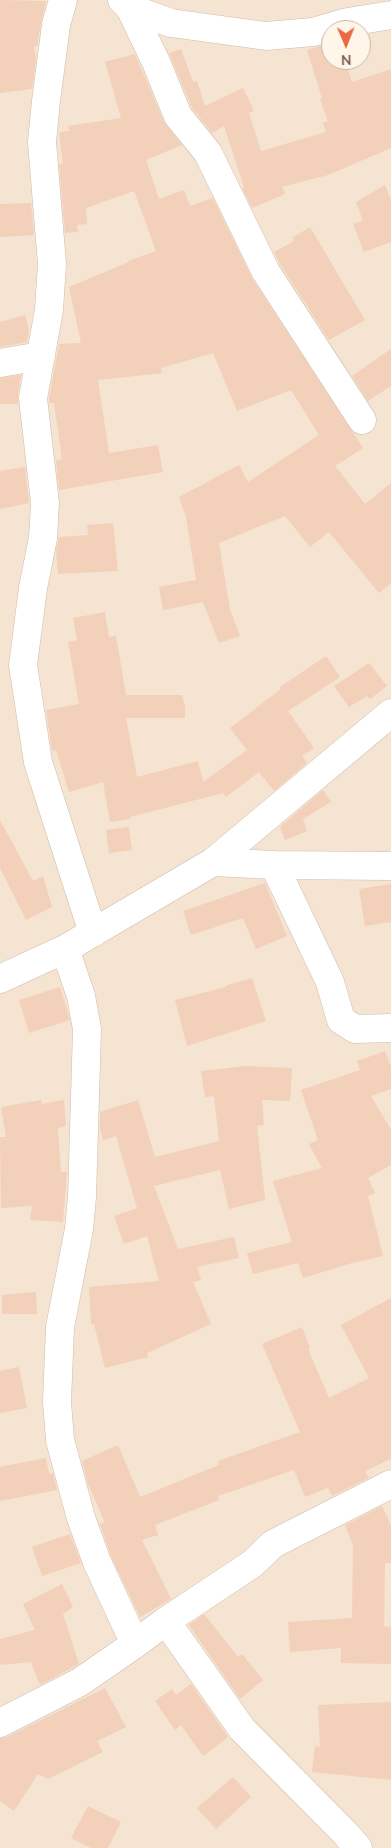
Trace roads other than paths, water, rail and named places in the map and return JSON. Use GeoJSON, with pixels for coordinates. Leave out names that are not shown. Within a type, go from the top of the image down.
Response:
{"type":"FeatureCollection","features":[{"type":"Feature","properties":{"kind":"street"},"geometry":{"type":"LineString","coordinates":[[63,0],[55,35],[42,142],[52,264],[49,310],[34,398],[45,503],[44,538],[33,588],[24,665],[38,762],[93,933]]}},
{"type":"Feature","properties":{"kind":"street"},"geometry":{"type":"LineString","coordinates":[[126,4],[171,24],[266,36],[313,32],[348,22],[391,14]]}},
{"type":"Feature","properties":{"kind":"street"},"geometry":{"type":"LineString","coordinates":[[126,4],[156,62],[178,116],[208,153],[266,272],[362,420]]}},
{"type":"Feature","properties":{"kind":"street"},"geometry":{"type":"LineString","coordinates":[[0,363],[41,356]]}},
{"type":"Feature","properties":{"kind":"street"},"geometry":{"type":"LineString","coordinates":[[0,980],[65,949],[213,862],[391,713]]}},
{"type":"Feature","properties":{"kind":"street"},"geometry":{"type":"LineString","coordinates":[[213,862],[274,865],[391,866]]}},
{"type":"Feature","properties":{"kind":"street"},"geometry":{"type":"LineString","coordinates":[[274,865],[330,982],[341,1020],[355,1028],[391,1028]]}},
{"type":"Feature","properties":{"kind":"street"},"geometry":{"type":"LineString","coordinates":[[65,949],[81,996],[87,1029],[80,1229],[60,1327],[57,1402],[60,1440],[84,1527],[97,1562],[135,1644]]}},
{"type":"Feature","properties":{"kind":"street"},"geometry":{"type":"LineString","coordinates":[[0,1724],[80,1682],[166,1621],[252,1564],[273,1544],[391,1484]]}},
{"type":"Feature","properties":{"kind":"street"},"geometry":{"type":"LineString","coordinates":[[166,1621],[242,1729],[346,1833],[358,1848]]}}]}
